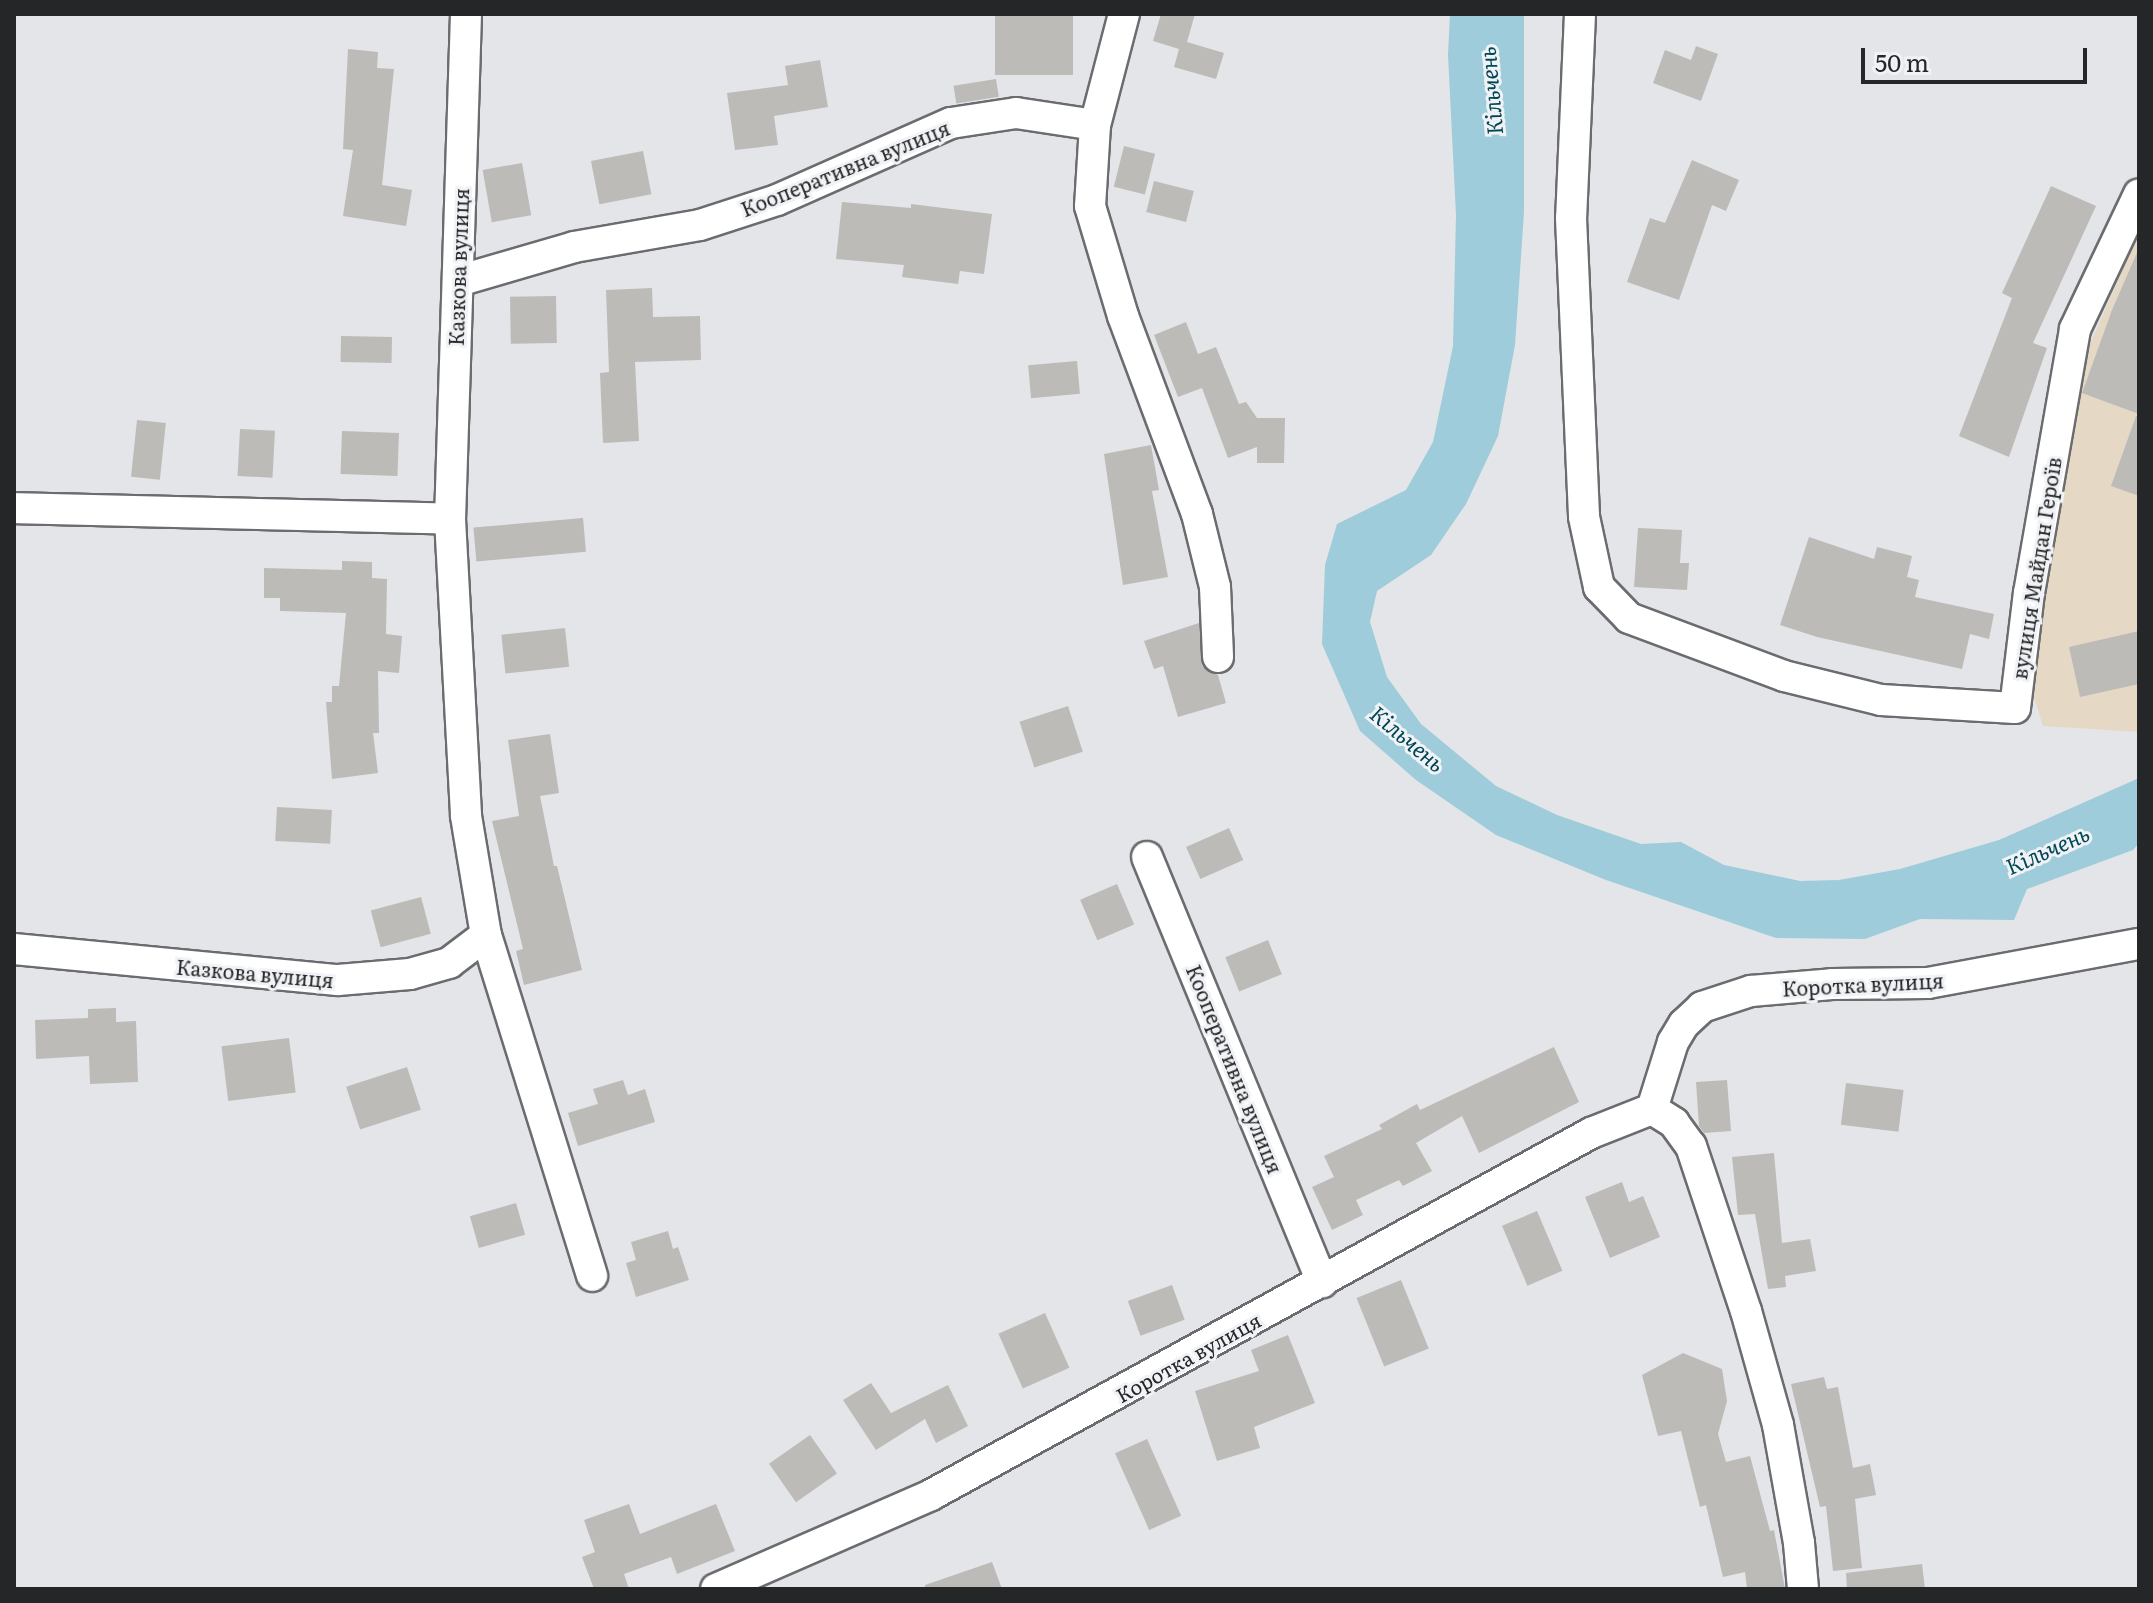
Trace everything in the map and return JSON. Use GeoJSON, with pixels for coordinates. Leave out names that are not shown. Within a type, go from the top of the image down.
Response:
{"type":"FeatureCollection","features":[{"type":"Feature","properties":{"kind":"street","name":"Казкова вулиця"},"geometry":{"type":"LineString","coordinates":[[466,14],[450,519],[466,816],[486,935],[592,1276]]}},
{"type":"Feature","properties":{"kind":"street"},"geometry":{"type":"LineString","coordinates":[[1124,14],[1095,125],[1090,206],[1123,316],[1197,514],[1215,587],[1218,657]]}},
{"type":"Feature","properties":{"kind":"street","name":"вулиця Майдан Героїв"},"geometry":{"type":"LineString","coordinates":[[1580,14],[1571,218],[1584,517],[1599,587],[1629,618],[1784,676],[1881,700],[2015,708],[2029,593],[2075,329],[2139,194]]}},
{"type":"Feature","properties":{"kind":"street","name":"Кооперативна вулиця"},"geometry":{"type":"LineString","coordinates":[[458,281],[574,247],[700,225],[777,200],[951,123],[1016,113],[1095,125]]}},
{"type":"Feature","properties":{"kind":"street"},"geometry":{"type":"LineString","coordinates":[[14,508],[450,519]]}},
{"type":"Feature","properties":{"kind":"street","name":"Кооперативна вулиця"},"geometry":{"type":"LineString","coordinates":[[1147,857],[1322,1282]]}},
{"type":"Feature","properties":{"kind":"street","name":"Казкова вулиця"},"geometry":{"type":"LineString","coordinates":[[14,949],[338,980],[410,974],[449,963],[486,935]]}},
{"type":"Feature","properties":{"kind":"street","name":"Коротка вулиця"},"geometry":{"type":"LineString","coordinates":[[716,1589],[931,1495],[1591,1133],[1652,1109],[1673,1042],[1684,1024],[1702,1007],[1751,991],[1832,984],[1928,983],[2139,944]]}},
{"type":"Feature","properties":{"kind":"street"},"geometry":{"type":"LineString","coordinates":[[1652,1109],[1674,1123],[1691,1146],[1746,1311],[1778,1425],[1799,1543],[1803,1589]]}},
{"type":"Feature","properties":{"kind":"shaded area"},"geometry":{"type":"Polygon","coordinates":[[[2139,233],[2139,732],[2043,726],[2027,675],[2082,362],[2139,233]]]}},
{"type":"Feature","properties":{"kind":"water","name":"Кільчень"},"geometry":{"type":"Polygon","coordinates":[[[1450,14],[1524,14],[1524,212],[1515,345],[1498,436],[1466,504],[1431,555],[1377,591],[1370,622],[1387,677],[1421,724],[1496,786],[1557,815],[1641,844],[1681,842],[1724,865],[1800,881],[1839,880],[1900,869],[1999,840],[2139,778],[2139,843],[2133,850],[2027,889],[2014,920],[1920,919],[1865,939],[1776,938],[1606,880],[1496,835],[1416,780],[1360,731],[1322,644],[1325,565],[1337,524],[1406,490],[1433,442],[1453,346],[1456,215],[1448,55],[1450,14]]]}},
{"type":"Feature","properties":{"kind":"building"},"geometry":{"type":"Polygon","coordinates":[[[995,14],[1073,14],[1073,75],[995,75],[995,14]]]}},
{"type":"Feature","properties":{"kind":"building"},"geometry":{"type":"Polygon","coordinates":[[[1161,14],[1195,14],[1187,42],[1224,53],[1216,79],[1174,67],[1179,49],[1153,41],[1161,14]]]}},
{"type":"Feature","properties":{"kind":"building"},"geometry":{"type":"Polygon","coordinates":[[[1696,46],[1718,54],[1701,101],[1653,83],[1665,50],[1691,60],[1696,46]]]}},
{"type":"Feature","properties":{"kind":"building"},"geometry":{"type":"Polygon","coordinates":[[[348,49],[378,52],[377,68],[394,69],[382,185],[412,190],[406,226],[343,216],[353,150],[343,149],[348,49]]]}},
{"type":"Feature","properties":{"kind":"building"},"geometry":{"type":"Polygon","coordinates":[[[820,60],[828,107],[774,116],[778,145],[735,150],[727,93],[788,85],[785,66],[820,60]]]}},
{"type":"Feature","properties":{"kind":"building"},"geometry":{"type":"Polygon","coordinates":[[[996,79],[999,97],[956,104],[954,86],[996,79]]]}},
{"type":"Feature","properties":{"kind":"building"},"geometry":{"type":"Polygon","coordinates":[[[1124,146],[1155,154],[1145,194],[1114,187],[1124,146]]]}},
{"type":"Feature","properties":{"kind":"building"},"geometry":{"type":"Polygon","coordinates":[[[643,151],[651,194],[599,204],[591,161],[643,151]]]}},
{"type":"Feature","properties":{"kind":"building"},"geometry":{"type":"Polygon","coordinates":[[[1692,160],[1739,180],[1726,211],[1712,205],[1679,300],[1627,282],[1650,218],[1665,223],[1692,160]]]}},
{"type":"Feature","properties":{"kind":"building"},"geometry":{"type":"Polygon","coordinates":[[[522,163],[531,215],[492,222],[483,170],[522,163]]]}},
{"type":"Feature","properties":{"kind":"building"},"geometry":{"type":"Polygon","coordinates":[[[1154,181],[1194,191],[1186,222],[1146,212],[1154,181]]]}},
{"type":"Feature","properties":{"kind":"building"},"geometry":{"type":"Polygon","coordinates":[[[2051,186],[2096,206],[2033,343],[2047,348],[2009,457],[1959,436],[2012,298],[2002,293],[2051,186]]]}},
{"type":"Feature","properties":{"kind":"building"},"geometry":{"type":"Polygon","coordinates":[[[842,202],[911,208],[911,204],[992,214],[984,274],[960,271],[958,284],[902,277],[904,265],[836,259],[842,202]]]}},
{"type":"Feature","properties":{"kind":"building"},"geometry":{"type":"Polygon","coordinates":[[[2139,248],[2139,414],[2082,393],[2112,310],[2139,248]]]}},
{"type":"Feature","properties":{"kind":"building"},"geometry":{"type":"Polygon","coordinates":[[[652,288],[653,317],[700,316],[701,360],[635,362],[639,441],[603,443],[600,373],[609,372],[606,290],[652,288]]]}},
{"type":"Feature","properties":{"kind":"building"},"geometry":{"type":"Polygon","coordinates":[[[556,296],[557,343],[511,344],[510,297],[556,296]]]}},
{"type":"Feature","properties":{"kind":"building"},"geometry":{"type":"Polygon","coordinates":[[[1186,322],[1198,354],[1216,347],[1239,404],[1246,402],[1257,418],[1285,418],[1284,463],[1257,463],[1257,447],[1228,458],[1202,388],[1178,397],[1154,335],[1186,322]]]}},
{"type":"Feature","properties":{"kind":"building"},"geometry":{"type":"Polygon","coordinates":[[[341,336],[392,337],[392,363],[341,362],[341,336]]]}},
{"type":"Feature","properties":{"kind":"building"},"geometry":{"type":"Polygon","coordinates":[[[1077,361],[1080,394],[1031,398],[1028,365],[1077,361]]]}},
{"type":"Feature","properties":{"kind":"building"},"geometry":{"type":"Polygon","coordinates":[[[2136,416],[2139,417],[2139,496],[2111,486],[2136,416]]]}},
{"type":"Feature","properties":{"kind":"building"},"geometry":{"type":"Polygon","coordinates":[[[137,420],[166,423],[160,480],[131,477],[137,420]]]}},
{"type":"Feature","properties":{"kind":"building"},"geometry":{"type":"Polygon","coordinates":[[[240,429],[275,431],[272,478],[238,476],[240,429]]]}},
{"type":"Feature","properties":{"kind":"building"},"geometry":{"type":"Polygon","coordinates":[[[342,431],[399,433],[397,476],[340,474],[342,431]]]}},
{"type":"Feature","properties":{"kind":"building"},"geometry":{"type":"Polygon","coordinates":[[[1151,445],[1159,490],[1152,491],[1168,577],[1123,585],[1104,454],[1151,445]]]}},
{"type":"Feature","properties":{"kind":"building"},"geometry":{"type":"Polygon","coordinates":[[[583,518],[586,552],[476,561],[473,528],[583,518]]]}},
{"type":"Feature","properties":{"kind":"building"},"geometry":{"type":"Polygon","coordinates":[[[1638,528],[1682,530],[1680,563],[1689,563],[1687,590],[1634,587],[1638,528]]]}},
{"type":"Feature","properties":{"kind":"building"},"geometry":{"type":"Polygon","coordinates":[[[1809,537],[1874,559],[1877,547],[1912,556],[1907,577],[1919,580],[1915,597],[1994,614],[1989,639],[1970,634],[1962,669],[1817,637],[1780,625],[1809,537]]]}},
{"type":"Feature","properties":{"kind":"building"},"geometry":{"type":"Polygon","coordinates":[[[342,561],[372,562],[372,578],[387,579],[386,634],[402,636],[399,673],[378,671],[379,733],[373,733],[378,773],[332,779],[326,702],[332,702],[332,686],[339,686],[346,613],[280,611],[280,598],[264,598],[264,568],[342,570],[342,561]]]}},
{"type":"Feature","properties":{"kind":"building"},"geometry":{"type":"Polygon","coordinates":[[[1199,623],[1202,666],[1218,675],[1226,703],[1178,717],[1163,666],[1154,669],[1144,641],[1199,623]]]}},
{"type":"Feature","properties":{"kind":"building"},"geometry":{"type":"Polygon","coordinates":[[[565,628],[569,667],[505,673],[501,635],[565,628]]]}},
{"type":"Feature","properties":{"kind":"building"},"geometry":{"type":"Polygon","coordinates":[[[2139,631],[2139,684],[2080,697],[2069,647],[2139,631]]]}},
{"type":"Feature","properties":{"kind":"building"},"geometry":{"type":"Polygon","coordinates":[[[1068,706],[1083,752],[1034,767],[1019,722],[1068,706]]]}},
{"type":"Feature","properties":{"kind":"building"},"geometry":{"type":"Polygon","coordinates":[[[550,734],[559,793],[540,796],[554,866],[557,866],[582,970],[524,985],[516,951],[523,949],[492,821],[519,816],[508,740],[550,734]]]}},
{"type":"Feature","properties":{"kind":"building"},"geometry":{"type":"Polygon","coordinates":[[[277,807],[332,810],[330,844],[275,841],[277,807]]]}},
{"type":"Feature","properties":{"kind":"building"},"geometry":{"type":"Polygon","coordinates":[[[1229,828],[1243,860],[1200,879],[1186,847],[1229,828]]]}},
{"type":"Feature","properties":{"kind":"building"},"geometry":{"type":"Polygon","coordinates":[[[1117,884],[1134,925],[1097,940],[1080,900],[1117,884]]]}},
{"type":"Feature","properties":{"kind":"building"},"geometry":{"type":"Polygon","coordinates":[[[421,897],[431,934],[381,947],[371,910],[421,897]]]}},
{"type":"Feature","properties":{"kind":"building"},"geometry":{"type":"Polygon","coordinates":[[[1268,940],[1282,974],[1239,992],[1225,957],[1268,940]]]}},
{"type":"Feature","properties":{"kind":"building"},"geometry":{"type":"Polygon","coordinates":[[[116,1008],[116,1022],[136,1021],[138,1082],[90,1084],[89,1056],[36,1059],[35,1020],[88,1018],[88,1009],[116,1008]]]}},
{"type":"Feature","properties":{"kind":"building"},"geometry":{"type":"Polygon","coordinates":[[[289,1038],[296,1093],[228,1101],[222,1046],[289,1038]]]}},
{"type":"Feature","properties":{"kind":"building"},"geometry":{"type":"Polygon","coordinates":[[[1554,1047],[1579,1102],[1479,1153],[1462,1116],[1416,1143],[1432,1171],[1403,1186],[1399,1180],[1356,1200],[1363,1215],[1332,1230],[1312,1187],[1334,1177],[1324,1156],[1382,1129],[1379,1125],[1417,1104],[1420,1110],[1554,1047]]]}},
{"type":"Feature","properties":{"kind":"building"},"geometry":{"type":"Polygon","coordinates":[[[407,1067],[421,1110],[360,1130],[346,1087],[407,1067]]]}},
{"type":"Feature","properties":{"kind":"building"},"geometry":{"type":"Polygon","coordinates":[[[623,1080],[628,1095],[645,1089],[655,1122],[578,1146],[568,1113],[598,1104],[593,1089],[623,1080]]]}},
{"type":"Feature","properties":{"kind":"building"},"geometry":{"type":"Polygon","coordinates":[[[1727,1080],[1731,1131],[1704,1133],[1699,1126],[1696,1082],[1727,1080]]]}},
{"type":"Feature","properties":{"kind":"building"},"geometry":{"type":"Polygon","coordinates":[[[1846,1083],[1904,1090],[1898,1132],[1841,1125],[1846,1083]]]}},
{"type":"Feature","properties":{"kind":"building"},"geometry":{"type":"Polygon","coordinates":[[[1774,1153],[1782,1243],[1810,1239],[1816,1271],[1785,1276],[1786,1287],[1768,1289],[1755,1214],[1738,1215],[1732,1157],[1774,1153]]]}},
{"type":"Feature","properties":{"kind":"building"},"geometry":{"type":"Polygon","coordinates":[[[1622,1182],[1629,1202],[1643,1196],[1660,1237],[1610,1258],[1585,1197],[1622,1182]]]}},
{"type":"Feature","properties":{"kind":"building"},"geometry":{"type":"Polygon","coordinates":[[[516,1203],[525,1235],[479,1248],[470,1216],[516,1203]]]}},
{"type":"Feature","properties":{"kind":"building"},"geometry":{"type":"Polygon","coordinates":[[[1537,1211],[1562,1271],[1527,1286],[1502,1226],[1537,1211]]]}},
{"type":"Feature","properties":{"kind":"building"},"geometry":{"type":"Polygon","coordinates":[[[668,1231],[673,1249],[678,1247],[689,1280],[636,1297],[626,1263],[636,1260],[631,1242],[668,1231]]]}},
{"type":"Feature","properties":{"kind":"building"},"geometry":{"type":"Polygon","coordinates":[[[1401,1280],[1429,1349],[1384,1367],[1356,1298],[1401,1280]]]}},
{"type":"Feature","properties":{"kind":"building"},"geometry":{"type":"Polygon","coordinates":[[[1172,1285],[1185,1320],[1140,1336],[1128,1301],[1172,1285]]]}},
{"type":"Feature","properties":{"kind":"building"},"geometry":{"type":"Polygon","coordinates":[[[1045,1313],[1069,1368],[1023,1389],[998,1334],[1045,1313]]]}},
{"type":"Feature","properties":{"kind":"building"},"geometry":{"type":"Polygon","coordinates":[[[1288,1335],[1315,1403],[1254,1427],[1260,1448],[1217,1461],[1195,1391],[1259,1371],[1251,1350],[1288,1335]]]}},
{"type":"Feature","properties":{"kind":"building"},"geometry":{"type":"Polygon","coordinates":[[[1683,1353],[1722,1369],[1727,1401],[1718,1434],[1726,1462],[1750,1456],[1770,1531],[1774,1530],[1785,1589],[1747,1589],[1745,1572],[1723,1577],[1706,1505],[1700,1507],[1681,1431],[1658,1436],[1642,1375],[1683,1353]]]}},
{"type":"Feature","properties":{"kind":"building"},"geometry":{"type":"Polygon","coordinates":[[[1824,1377],[1827,1389],[1838,1387],[1853,1468],[1870,1464],[1876,1495],[1855,1499],[1862,1568],[1833,1571],[1826,1506],[1820,1507],[1791,1384],[1824,1377]]]}},
{"type":"Feature","properties":{"kind":"building"},"geometry":{"type":"Polygon","coordinates":[[[871,1383],[891,1413],[948,1385],[968,1426],[936,1443],[925,1419],[876,1450],[843,1400],[871,1383]]]}},
{"type":"Feature","properties":{"kind":"building"},"geometry":{"type":"Polygon","coordinates":[[[810,1435],[837,1474],[796,1502],[769,1464],[810,1435]]]}},
{"type":"Feature","properties":{"kind":"building"},"geometry":{"type":"Polygon","coordinates":[[[1147,1439],[1181,1516],[1149,1530],[1115,1453],[1147,1439]]]}},
{"type":"Feature","properties":{"kind":"building"},"geometry":{"type":"Polygon","coordinates":[[[629,1504],[640,1534],[716,1504],[735,1551],[677,1574],[671,1557],[624,1574],[629,1589],[594,1589],[582,1557],[595,1552],[584,1520],[629,1504]]]}},
{"type":"Feature","properties":{"kind":"building"},"geometry":{"type":"Polygon","coordinates":[[[992,1562],[1002,1589],[925,1589],[925,1585],[992,1562]]]}},
{"type":"Feature","properties":{"kind":"building"},"geometry":{"type":"Polygon","coordinates":[[[1922,1564],[1925,1589],[1847,1589],[1846,1573],[1922,1564]]]}}]}
